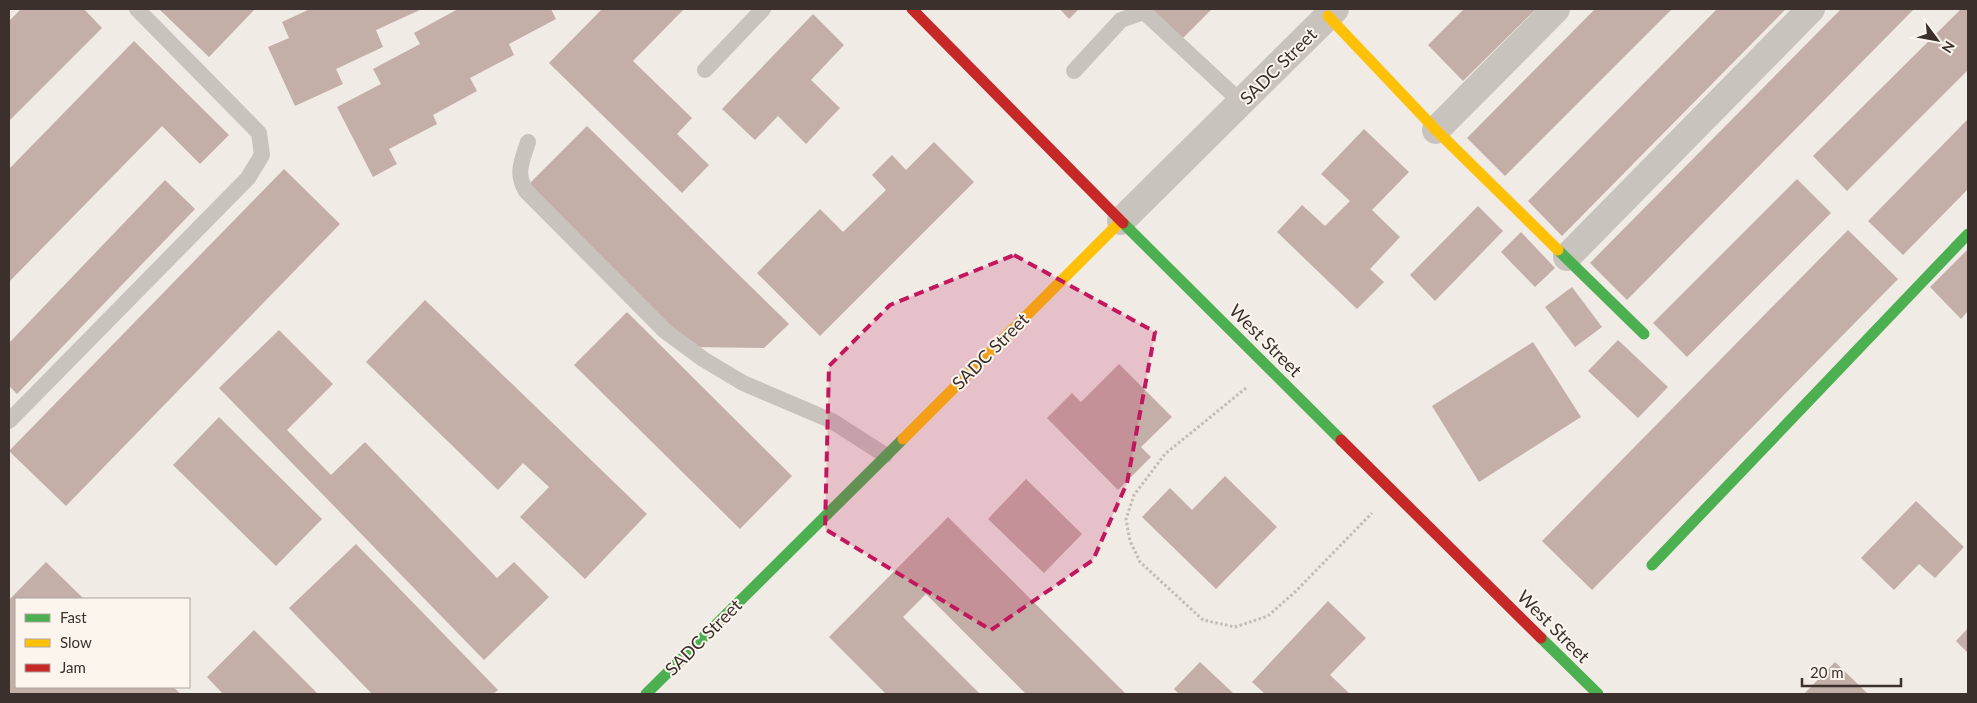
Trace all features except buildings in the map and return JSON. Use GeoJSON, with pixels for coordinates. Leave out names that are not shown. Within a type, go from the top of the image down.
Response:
{"type":"FeatureCollection","features":[{"type":"Feature","properties":{"kind":"main road","name":"West Street"},"geometry":{"type":"LineString","coordinates":[[912,9],[1121,221],[1598,694]]}},
{"type":"Feature","properties":{"kind":"main road"},"geometry":{"type":"LineString","coordinates":[[1331,13],[1436,130],[1644,334]]}},
{"type":"Feature","properties":{"kind":"main road","name":"SADC Street"},"geometry":{"type":"LineString","coordinates":[[646,694],[1121,221]]}},
{"type":"Feature","properties":{"kind":"main road"},"geometry":{"type":"LineString","coordinates":[[1652,565],[1968,234]]}},
{"type":"Feature","properties":{"kind":"street"},"geometry":{"type":"LineString","coordinates":[[1436,130],[1556,9]]}},
{"type":"Feature","properties":{"kind":"street"},"geometry":{"type":"LineString","coordinates":[[1567,257],[1811,9]]}},
{"type":"Feature","properties":{"kind":"street","name":"SADC Street"},"geometry":{"type":"LineString","coordinates":[[1121,221],[1331,13]]}},
{"type":"Feature","properties":{"kind":"lane"},"geometry":{"type":"LineString","coordinates":[[9,421],[248,178],[262,155],[259,133],[137,9]]}},
{"type":"Feature","properties":{"kind":"lane"},"geometry":{"type":"LineString","coordinates":[[705,70],[763,9]]}},
{"type":"Feature","properties":{"kind":"lane"},"geometry":{"type":"LineString","coordinates":[[1074,71],[1121,20],[1144,12],[1241,102]]}},
{"type":"Feature","properties":{"kind":"lane"},"geometry":{"type":"LineString","coordinates":[[528,142],[519,173],[520,182],[526,191],[665,331],[703,359],[743,383],[832,421],[884,455]]}},
{"type":"Feature","properties":{"kind":"path"},"geometry":{"type":"LineString","coordinates":[[1270,369],[1165,454],[1134,495],[1126,519],[1130,541],[1140,562],[1203,620],[1235,627],[1268,616],[1296,591],[1394,492]]}},
{"type":"Feature","properties":{"kind":"highlighted area"},"geometry":{"type":"Polygon","coordinates":[[[1014,255],[1155,332],[1127,483],[1093,560],[991,630],[825,529],[829,366],[890,305],[1014,255]]]}},
{"type":"Feature","properties":{"kind":"traffic: fast"},"geometry":{"type":"LineString","coordinates":[[1123,223],[1341,440]]}},
{"type":"Feature","properties":{"kind":"traffic: fast"},"geometry":{"type":"LineString","coordinates":[[1652,565],[1968,234]]}},
{"type":"Feature","properties":{"kind":"traffic: fast"},"geometry":{"type":"LineString","coordinates":[[1558,250],[1644,334]]}},
{"type":"Feature","properties":{"kind":"traffic: fast"},"geometry":{"type":"LineString","coordinates":[[646,694],[903,439]]}},
{"type":"Feature","properties":{"kind":"traffic: fast"},"geometry":{"type":"LineString","coordinates":[[1541,638],[1598,694]]}},
{"type":"Feature","properties":{"kind":"traffic: slow"},"geometry":{"type":"LineString","coordinates":[[1328,16],[1436,130],[1558,250]]}},
{"type":"Feature","properties":{"kind":"traffic: slow"},"geometry":{"type":"LineString","coordinates":[[903,439],[1121,221]]}},
{"type":"Feature","properties":{"kind":"traffic: jam"},"geometry":{"type":"LineString","coordinates":[[912,9],[1123,223]]}},
{"type":"Feature","properties":{"kind":"traffic: jam"},"geometry":{"type":"LineString","coordinates":[[1341,440],[1541,638]]}}]}
